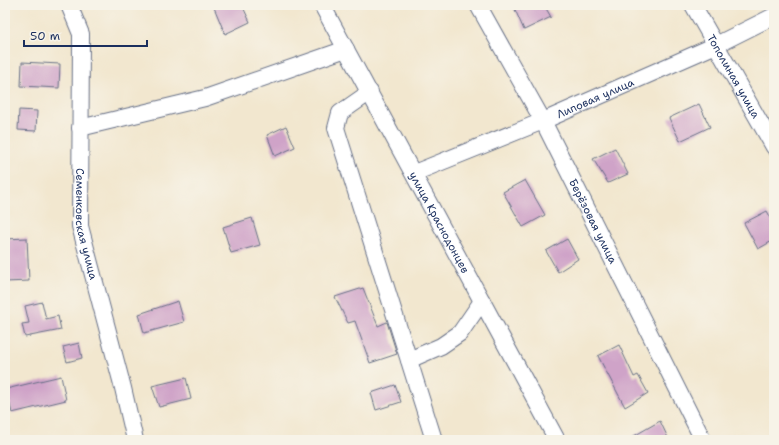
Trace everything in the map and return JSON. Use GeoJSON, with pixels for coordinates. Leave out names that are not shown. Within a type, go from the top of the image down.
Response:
{"type":"FeatureCollection","features":[{"type":"Feature","properties":{"kind":"street","name":"Семенковская улица"},"geometry":{"type":"LineString","coordinates":[[69,5],[81,34],[80,226],[123,388],[135,440]]}},
{"type":"Feature","properties":{"kind":"street","name":"улица Краснодонцев"},"geometry":{"type":"LineString","coordinates":[[322,5],[557,440]]}},
{"type":"Feature","properties":{"kind":"street","name":"Берёзовая улица"},"geometry":{"type":"LineString","coordinates":[[478,5],[543,121],[703,440]]}},
{"type":"Feature","properties":{"kind":"street","name":"Тополиная улица"},"geometry":{"type":"LineString","coordinates":[[693,5],[774,147]]}},
{"type":"Feature","properties":{"kind":"street","name":"Липовая улица"},"geometry":{"type":"LineString","coordinates":[[414,173],[543,121],[716,45],[774,16]]}},
{"type":"Feature","properties":{"kind":"street"},"geometry":{"type":"LineString","coordinates":[[80,128],[205,98],[346,49]]}},
{"type":"Feature","properties":{"kind":"street"},"geometry":{"type":"LineString","coordinates":[[370,92],[340,113],[336,128],[434,440]]}},
{"type":"Feature","properties":{"kind":"street"},"geometry":{"type":"LineString","coordinates":[[409,360],[441,346],[460,333],[482,301]]}},
{"type":"Feature","properties":{"kind":"building"},"geometry":{"type":"Polygon","coordinates":[[[213,5],[242,5],[250,22],[225,34],[213,5]]]}},
{"type":"Feature","properties":{"kind":"building"},"geometry":{"type":"Polygon","coordinates":[[[513,5],[544,5],[551,17],[524,30],[513,5]]]}},
{"type":"Feature","properties":{"kind":"building"},"geometry":{"type":"Polygon","coordinates":[[[22,62],[60,64],[59,88],[21,86],[22,62]]]}},
{"type":"Feature","properties":{"kind":"building"},"geometry":{"type":"Polygon","coordinates":[[[699,104],[710,127],[680,141],[669,118],[699,104]]]}},
{"type":"Feature","properties":{"kind":"building"},"geometry":{"type":"Polygon","coordinates":[[[19,110],[37,111],[36,131],[18,130],[19,110]]]}},
{"type":"Feature","properties":{"kind":"building"},"geometry":{"type":"Polygon","coordinates":[[[286,126],[295,147],[275,156],[267,135],[286,126]]]}},
{"type":"Feature","properties":{"kind":"building"},"geometry":{"type":"Polygon","coordinates":[[[615,148],[628,174],[608,183],[593,159],[615,148]]]}},
{"type":"Feature","properties":{"kind":"building"},"geometry":{"type":"Polygon","coordinates":[[[525,180],[545,215],[523,227],[503,192],[525,180]]]}},
{"type":"Feature","properties":{"kind":"building"},"geometry":{"type":"Polygon","coordinates":[[[767,211],[774,224],[774,240],[758,249],[744,223],[767,211]]]}},
{"type":"Feature","properties":{"kind":"building"},"geometry":{"type":"Polygon","coordinates":[[[252,218],[260,245],[231,253],[223,227],[252,218]]]}},
{"type":"Feature","properties":{"kind":"building"},"geometry":{"type":"Polygon","coordinates":[[[27,238],[29,281],[5,282],[5,239],[27,238]]]}},
{"type":"Feature","properties":{"kind":"building"},"geometry":{"type":"Polygon","coordinates":[[[567,239],[578,259],[558,272],[546,251],[567,239]]]}},
{"type":"Feature","properties":{"kind":"building"},"geometry":{"type":"Polygon","coordinates":[[[363,288],[378,326],[387,322],[397,354],[370,363],[355,321],[348,323],[335,297],[363,288]]]}},
{"type":"Feature","properties":{"kind":"building"},"geometry":{"type":"Polygon","coordinates":[[[178,301],[184,322],[144,333],[139,314],[178,301]]]}},
{"type":"Feature","properties":{"kind":"building"},"geometry":{"type":"Polygon","coordinates":[[[42,302],[46,319],[58,316],[61,330],[25,337],[22,324],[29,323],[25,306],[42,302]]]}},
{"type":"Feature","properties":{"kind":"building"},"geometry":{"type":"Polygon","coordinates":[[[79,343],[82,358],[67,362],[63,347],[79,343]]]}},
{"type":"Feature","properties":{"kind":"building"},"geometry":{"type":"Polygon","coordinates":[[[619,345],[634,377],[638,375],[648,393],[625,407],[598,356],[619,345]]]}},
{"type":"Feature","properties":{"kind":"building"},"geometry":{"type":"Polygon","coordinates":[[[61,376],[66,400],[12,413],[6,389],[61,376]]]}},
{"type":"Feature","properties":{"kind":"building"},"geometry":{"type":"Polygon","coordinates":[[[186,378],[191,399],[159,407],[152,386],[186,378]]]}},
{"type":"Feature","properties":{"kind":"building"},"geometry":{"type":"Polygon","coordinates":[[[395,385],[401,402],[376,410],[371,393],[395,385]]]}},
{"type":"Feature","properties":{"kind":"building"},"geometry":{"type":"Polygon","coordinates":[[[660,421],[669,440],[627,440],[660,421]]]}}]}
